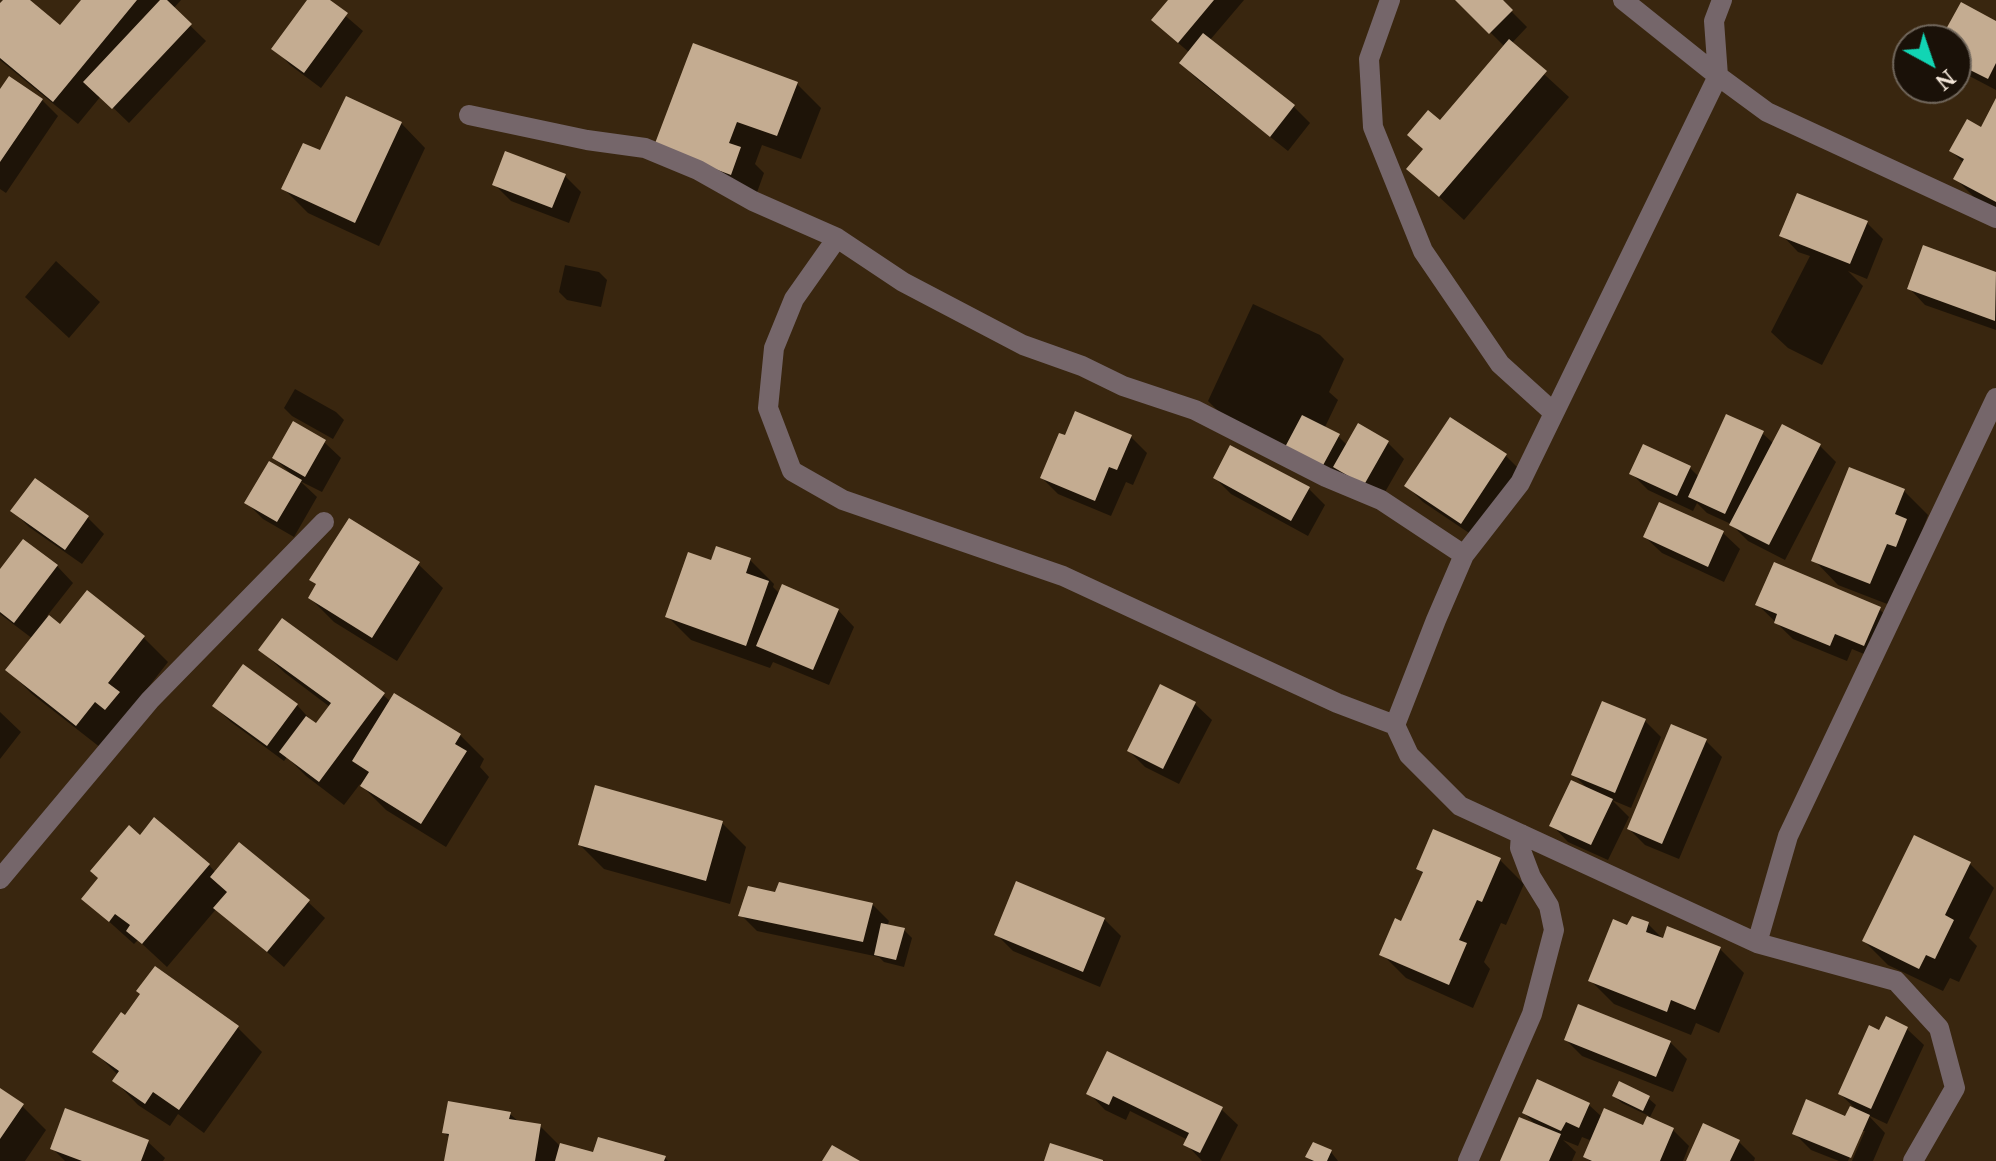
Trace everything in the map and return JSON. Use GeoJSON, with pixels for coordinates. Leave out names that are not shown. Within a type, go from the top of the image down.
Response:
{"type":"FeatureCollection","features":[{"type":"Feature","properties":{"kind":"street"},"geometry":{"type":"LineString","coordinates":[[1390,0],[1369,59],[1373,127],[1423,251],[1500,364],[1553,412]]}},
{"type":"Feature","properties":{"kind":"street"},"geometry":{"type":"LineString","coordinates":[[1623,0],[1767,112],[1996,218]]}},
{"type":"Feature","properties":{"kind":"street"},"geometry":{"type":"LineString","coordinates":[[1395,725],[1464,555],[1520,483],[1718,76],[1714,21],[1722,0]]}},
{"type":"Feature","properties":{"kind":"street"},"geometry":{"type":"LineString","coordinates":[[469,115],[587,140],[645,148],[698,170],[753,201],[837,238],[903,282],[1023,345],[1082,366],[1123,386],[1195,410],[1326,477],[1381,500],[1464,555]]}},
{"type":"Feature","properties":{"kind":"street"},"geometry":{"type":"LineString","coordinates":[[837,238],[794,299],[774,348],[768,408],[792,471],[843,500],[1063,576],[1337,703],[1395,725],[1409,755],[1460,806],[1757,943],[1896,981],[1939,1028],[1955,1088],[1913,1161]]}},
{"type":"Feature","properties":{"kind":"street"},"geometry":{"type":"LineString","coordinates":[[1757,943],[1788,836],[1996,398]]}},
{"type":"Feature","properties":{"kind":"street"},"geometry":{"type":"LineString","coordinates":[[0,879],[150,700],[324,522]]}},
{"type":"Feature","properties":{"kind":"street"},"geometry":{"type":"LineString","coordinates":[[1468,1161],[1532,1014],[1554,930],[1549,906],[1531,877],[1520,848],[1521,834]]}},
{"type":"Feature","properties":{"kind":"building"},"geometry":{"type":"Polygon","coordinates":[[[3,0],[30,0],[60,25],[81,0],[137,0],[53,102],[0,58],[0,3],[3,0]]]}},
{"type":"Feature","properties":{"kind":"building"},"geometry":{"type":"Polygon","coordinates":[[[160,0],[167,0],[192,24],[112,109],[83,82],[160,0]]]}},
{"type":"Feature","properties":{"kind":"building"},"geometry":{"type":"Polygon","coordinates":[[[307,0],[330,0],[348,13],[304,73],[271,49],[307,0]]]}},
{"type":"Feature","properties":{"kind":"building"},"geometry":{"type":"Polygon","coordinates":[[[1168,0],[1214,0],[1178,43],[1151,20],[1168,0]]]}},
{"type":"Feature","properties":{"kind":"building"},"geometry":{"type":"Polygon","coordinates":[[[1455,0],[1503,0],[1513,10],[1489,34],[1455,0]]]}},
{"type":"Feature","properties":{"kind":"building"},"geometry":{"type":"Polygon","coordinates":[[[1961,2],[1996,21],[1996,63],[1988,79],[1972,71],[1972,24],[1949,24],[1961,2]]]}},
{"type":"Feature","properties":{"kind":"building"},"geometry":{"type":"Polygon","coordinates":[[[1203,33],[1295,105],[1270,137],[1179,63],[1203,33]]]}},
{"type":"Feature","properties":{"kind":"building"},"geometry":{"type":"Polygon","coordinates":[[[1509,39],[1547,71],[1439,197],[1406,169],[1423,149],[1407,135],[1428,110],[1440,120],[1509,39]]]}},
{"type":"Feature","properties":{"kind":"building"},"geometry":{"type":"Polygon","coordinates":[[[693,43],[798,82],[777,136],[737,122],[729,143],[741,147],[731,175],[654,146],[693,43]]]}},
{"type":"Feature","properties":{"kind":"building"},"geometry":{"type":"Polygon","coordinates":[[[9,76],[43,99],[0,162],[0,89],[9,76]]]}},
{"type":"Feature","properties":{"kind":"building"},"geometry":{"type":"Polygon","coordinates":[[[346,96],[402,122],[355,223],[281,189],[303,143],[320,150],[346,96]]]}},
{"type":"Feature","properties":{"kind":"building"},"geometry":{"type":"Polygon","coordinates":[[[1996,98],[1996,202],[1953,179],[1964,159],[1949,151],[1967,119],[1981,127],[1996,98]]]}},
{"type":"Feature","properties":{"kind":"building"},"geometry":{"type":"Polygon","coordinates":[[[505,151],[566,174],[552,208],[492,185],[505,151]]]}},
{"type":"Feature","properties":{"kind":"building"},"geometry":{"type":"Polygon","coordinates":[[[1797,193],[1868,221],[1850,264],[1779,236],[1797,193]]]}},
{"type":"Feature","properties":{"kind":"building"},"geometry":{"type":"Polygon","coordinates":[[[1923,245],[1996,272],[1995,321],[1907,289],[1923,245]]]}},
{"type":"Feature","properties":{"kind":"building"},"geometry":{"type":"Polygon","coordinates":[[[1075,411],[1132,435],[1117,470],[1109,467],[1095,501],[1040,478],[1059,433],[1065,435],[1075,411]]]}},
{"type":"Feature","properties":{"kind":"building"},"geometry":{"type":"Polygon","coordinates":[[[1726,414],[1764,431],[1725,514],[1688,497],[1726,414]]]}},
{"type":"Feature","properties":{"kind":"building"},"geometry":{"type":"Polygon","coordinates":[[[1302,415],[1340,434],[1321,469],[1284,449],[1302,415]]]}},
{"type":"Feature","properties":{"kind":"building"},"geometry":{"type":"Polygon","coordinates":[[[1450,417],[1507,454],[1461,524],[1404,486],[1450,417]]]}},
{"type":"Feature","properties":{"kind":"building"},"geometry":{"type":"Polygon","coordinates":[[[293,421],[326,440],[305,477],[272,458],[293,421]]]}},
{"type":"Feature","properties":{"kind":"building"},"geometry":{"type":"Polygon","coordinates":[[[1358,423],[1389,441],[1364,485],[1333,467],[1358,423]]]}},
{"type":"Feature","properties":{"kind":"building"},"geometry":{"type":"Polygon","coordinates":[[[1782,424],[1821,444],[1769,545],[1729,525],[1782,424]]]}},
{"type":"Feature","properties":{"kind":"building"},"geometry":{"type":"Polygon","coordinates":[[[1643,444],[1691,466],[1677,496],[1629,474],[1643,444]]]}},
{"type":"Feature","properties":{"kind":"building"},"geometry":{"type":"Polygon","coordinates":[[[1230,445],[1310,487],[1291,521],[1213,478],[1230,445]]]}},
{"type":"Feature","properties":{"kind":"building"},"geometry":{"type":"Polygon","coordinates":[[[269,461],[302,480],[277,522],[244,503],[269,461]]]}},
{"type":"Feature","properties":{"kind":"building"},"geometry":{"type":"Polygon","coordinates":[[[1849,467],[1905,489],[1895,514],[1907,519],[1896,547],[1887,544],[1870,584],[1811,561],[1849,467]]]}},
{"type":"Feature","properties":{"kind":"building"},"geometry":{"type":"Polygon","coordinates":[[[35,478],[89,516],[65,550],[10,511],[35,478]]]}},
{"type":"Feature","properties":{"kind":"building"},"geometry":{"type":"Polygon","coordinates":[[[1659,502],[1724,531],[1708,567],[1643,537],[1659,502]]]}},
{"type":"Feature","properties":{"kind":"building"},"geometry":{"type":"Polygon","coordinates":[[[349,518],[420,562],[372,638],[308,598],[316,584],[309,580],[349,518]]]}},
{"type":"Feature","properties":{"kind":"building"},"geometry":{"type":"Polygon","coordinates":[[[23,539],[58,565],[14,623],[0,612],[0,569],[23,539]]]}},
{"type":"Feature","properties":{"kind":"building"},"geometry":{"type":"Polygon","coordinates":[[[716,546],[751,558],[746,573],[769,581],[746,646],[665,617],[688,552],[711,560],[716,546]]]}},
{"type":"Feature","properties":{"kind":"building"},"geometry":{"type":"Polygon","coordinates":[[[1774,562],[1881,607],[1864,646],[1835,634],[1830,646],[1774,623],[1777,614],[1755,605],[1774,562]]]}},
{"type":"Feature","properties":{"kind":"building"},"geometry":{"type":"Polygon","coordinates":[[[782,584],[839,609],[813,670],[756,646],[782,584]]]}},
{"type":"Feature","properties":{"kind":"building"},"geometry":{"type":"Polygon","coordinates":[[[87,590],[145,636],[108,683],[120,692],[105,710],[95,702],[76,726],[5,670],[49,615],[60,624],[87,590]]]}},
{"type":"Feature","properties":{"kind":"building"},"geometry":{"type":"Polygon","coordinates":[[[282,618],[385,693],[319,782],[279,752],[306,716],[316,723],[331,703],[258,650],[282,618]]]}},
{"type":"Feature","properties":{"kind":"building"},"geometry":{"type":"Polygon","coordinates":[[[243,664],[298,704],[267,746],[212,706],[243,664]]]}},
{"type":"Feature","properties":{"kind":"building"},"geometry":{"type":"Polygon","coordinates":[[[1160,684],[1196,702],[1163,769],[1127,751],[1160,684]]]}},
{"type":"Feature","properties":{"kind":"building"},"geometry":{"type":"Polygon","coordinates":[[[394,693],[461,734],[455,744],[467,751],[421,824],[360,786],[369,772],[352,761],[394,693]]]}},
{"type":"Feature","properties":{"kind":"building"},"geometry":{"type":"Polygon","coordinates":[[[1602,701],[1646,719],[1615,793],[1571,775],[1602,701]]]}},
{"type":"Feature","properties":{"kind":"building"},"geometry":{"type":"Polygon","coordinates":[[[1671,724],[1707,739],[1662,844],[1627,829],[1671,724]]]}},
{"type":"Feature","properties":{"kind":"building"},"geometry":{"type":"Polygon","coordinates":[[[1571,780],[1613,799],[1591,845],[1549,826],[1571,780]]]}},
{"type":"Feature","properties":{"kind":"building"},"geometry":{"type":"Polygon","coordinates":[[[595,785],[723,821],[706,881],[578,845],[595,785]]]}},
{"type":"Feature","properties":{"kind":"building"},"geometry":{"type":"Polygon","coordinates":[[[154,817],[210,864],[142,944],[126,931],[130,925],[115,914],[109,922],[81,899],[98,878],[90,871],[129,825],[140,835],[154,817]]]}},
{"type":"Feature","properties":{"kind":"building"},"geometry":{"type":"Polygon","coordinates":[[[1433,829],[1501,858],[1482,902],[1477,900],[1459,940],[1467,943],[1449,985],[1379,955],[1395,918],[1401,921],[1423,872],[1416,869],[1433,829]]]}},
{"type":"Feature","properties":{"kind":"building"},"geometry":{"type":"Polygon","coordinates":[[[1914,835],[1971,862],[1945,915],[1954,920],[1935,959],[1926,955],[1919,969],[1862,941],[1914,835]]]}},
{"type":"Feature","properties":{"kind":"building"},"geometry":{"type":"Polygon","coordinates":[[[239,842],[310,900],[267,952],[213,908],[227,892],[210,877],[239,842]]]}},
{"type":"Feature","properties":{"kind":"building"},"geometry":{"type":"Polygon","coordinates":[[[1016,881],[1105,918],[1083,972],[994,935],[1016,881]]]}},
{"type":"Feature","properties":{"kind":"building"},"geometry":{"type":"Polygon","coordinates":[[[779,882],[873,903],[863,942],[738,916],[748,886],[775,892],[779,882]]]}},
{"type":"Feature","properties":{"kind":"building"},"geometry":{"type":"Polygon","coordinates":[[[1632,916],[1649,922],[1646,932],[1663,938],[1667,926],[1721,947],[1695,1010],[1671,1000],[1667,1012],[1588,981],[1613,919],[1627,925],[1632,916]]]}},
{"type":"Feature","properties":{"kind":"building"},"geometry":{"type":"Polygon","coordinates":[[[881,923],[905,928],[896,960],[874,955],[881,923]]]}},
{"type":"Feature","properties":{"kind":"building"},"geometry":{"type":"Polygon","coordinates":[[[155,966],[239,1026],[179,1110],[153,1092],[145,1104],[112,1081],[119,1071],[92,1052],[121,1012],[125,1015],[140,994],[136,991],[155,966]]]}},
{"type":"Feature","properties":{"kind":"building"},"geometry":{"type":"Polygon","coordinates":[[[1578,1004],[1671,1041],[1656,1077],[1564,1040],[1578,1004]]]}},
{"type":"Feature","properties":{"kind":"building"},"geometry":{"type":"Polygon","coordinates":[[[1886,1016],[1908,1027],[1871,1109],[1838,1094],[1869,1025],[1879,1030],[1886,1016]]]}},
{"type":"Feature","properties":{"kind":"building"},"geometry":{"type":"Polygon","coordinates":[[[1107,1051],[1223,1107],[1200,1153],[1183,1145],[1189,1133],[1113,1096],[1109,1105],[1086,1094],[1107,1051]]]}},
{"type":"Feature","properties":{"kind":"building"},"geometry":{"type":"Polygon","coordinates":[[[1537,1079],[1590,1103],[1579,1128],[1566,1122],[1561,1131],[1522,1113],[1537,1079]]]}},
{"type":"Feature","properties":{"kind":"building"},"geometry":{"type":"Polygon","coordinates":[[[1619,1081],[1650,1096],[1643,1111],[1612,1096],[1619,1081]]]}},
{"type":"Feature","properties":{"kind":"building"},"geometry":{"type":"Polygon","coordinates":[[[0,1088],[24,1104],[0,1139],[0,1088]]]}},
{"type":"Feature","properties":{"kind":"building"},"geometry":{"type":"Polygon","coordinates":[[[1806,1099],[1845,1116],[1850,1106],[1870,1115],[1851,1158],[1792,1134],[1806,1099]]]}},
{"type":"Feature","properties":{"kind":"building"},"geometry":{"type":"Polygon","coordinates":[[[448,1101],[511,1112],[509,1119],[541,1124],[535,1161],[444,1161],[449,1134],[442,1133],[448,1101]]]}},
{"type":"Feature","properties":{"kind":"building"},"geometry":{"type":"Polygon","coordinates":[[[65,1108],[149,1140],[141,1161],[82,1161],[50,1149],[65,1108]]]}},
{"type":"Feature","properties":{"kind":"building"},"geometry":{"type":"Polygon","coordinates":[[[1604,1108],[1643,1125],[1647,1116],[1674,1128],[1660,1161],[1592,1161],[1583,1157],[1604,1108]]]}},
{"type":"Feature","properties":{"kind":"building"},"geometry":{"type":"Polygon","coordinates":[[[1519,1117],[1561,1134],[1549,1161],[1500,1161],[1519,1117]]]}},
{"type":"Feature","properties":{"kind":"building"},"geometry":{"type":"Polygon","coordinates":[[[1703,1123],[1740,1140],[1730,1161],[1686,1161],[1703,1123]]]}},
{"type":"Feature","properties":{"kind":"building"},"geometry":{"type":"Polygon","coordinates":[[[598,1137],[666,1156],[664,1161],[555,1161],[560,1143],[593,1152],[598,1137]]]}},
{"type":"Feature","properties":{"kind":"building"},"geometry":{"type":"Polygon","coordinates":[[[1313,1142],[1332,1150],[1327,1161],[1305,1157],[1313,1142]]]}},
{"type":"Feature","properties":{"kind":"building"},"geometry":{"type":"Polygon","coordinates":[[[1050,1143],[1103,1160],[1103,1161],[1044,1161],[1050,1143]]]}},
{"type":"Feature","properties":{"kind":"building"},"geometry":{"type":"Polygon","coordinates":[[[832,1145],[860,1161],[822,1161],[832,1145]]]}}]}
